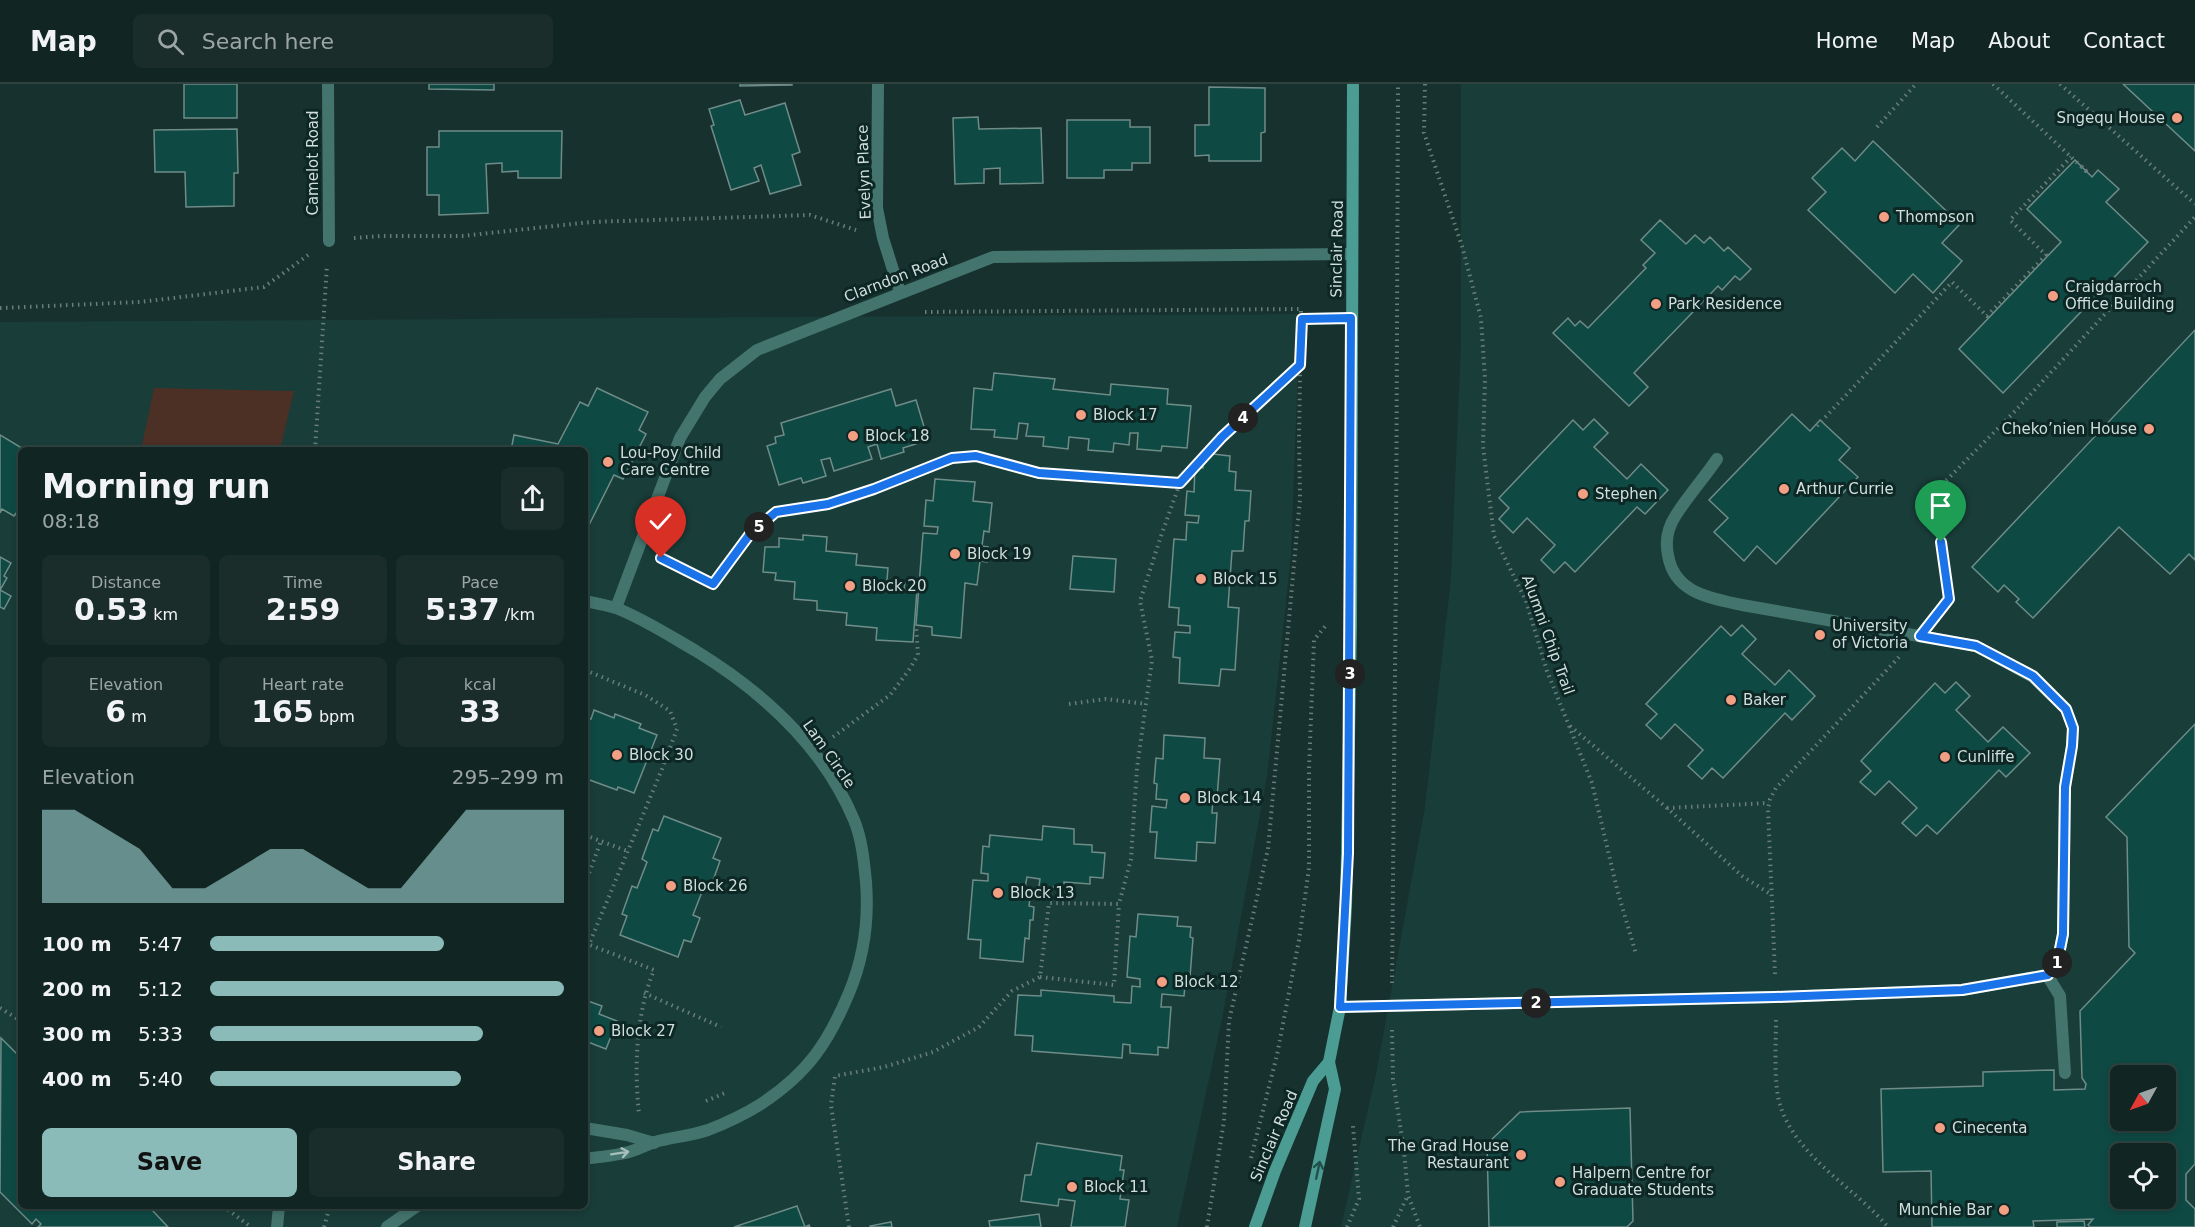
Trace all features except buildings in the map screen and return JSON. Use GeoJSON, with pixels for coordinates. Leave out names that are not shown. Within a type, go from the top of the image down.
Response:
{"type":"FeatureCollection","features":[{"type":"Feature","properties":{"kind":"main road","name":"Sinclair Road"},"geometry":{"type":"LineString","coordinates":[[1305,1227],[1335,1089],[1329,1062],[1340,1007],[1348,853],[1353,84]]}},
{"type":"Feature","properties":{"kind":"main road","name":"Sinclair Road"},"geometry":{"type":"LineString","coordinates":[[1255,1227],[1313,1081],[1329,1062]]}},
{"type":"Feature","properties":{"kind":"street","name":"Camelot Road"},"geometry":{"type":"LineString","coordinates":[[328,84],[329,241]]}},
{"type":"Feature","properties":{"kind":"street","name":"Evelyn Place"},"geometry":{"type":"LineString","coordinates":[[878,84],[877,208],[883,238],[900,292]]}},
{"type":"Feature","properties":{"kind":"street","name":"Clarndon Road"},"geometry":{"type":"LineString","coordinates":[[615,608],[680,438],[705,397],[720,379],[757,350],[993,256],[1352,254]]}},
{"type":"Feature","properties":{"kind":"street"},"geometry":{"type":"LineString","coordinates":[[1340,1007],[1775,997],[1962,990],[2048,975],[2057,964],[2063,934],[2065,787],[2073,728],[2066,709],[2033,676],[1976,646],[1708,598],[1685,586],[1670,568],[1665,542],[1675,516],[1718,459]]}},
{"type":"Feature","properties":{"kind":"street","name":"Lam Circle"},"geometry":{"type":"LineString","coordinates":[[588,602],[615,608],[654,627],[730,673],[784,718],[812,750],[838,786],[855,822],[864,861],[868,900],[865,938],[855,979],[826,1043],[815,1058],[759,1105],[707,1130],[654,1143],[627,1153],[588,1159]]}},
{"type":"Feature","properties":{"kind":"street"},"geometry":{"type":"LineString","coordinates":[[2048,975],[2060,996],[2065,1073]]}},
{"type":"Feature","properties":{"kind":"street","name":"Lam Circle"},"geometry":{"type":"LineString","coordinates":[[588,1128],[627,1135],[654,1143]]}},
{"type":"Feature","properties":{"kind":"street"},"geometry":{"type":"LineString","coordinates":[[278,1227],[279,1209]]}},
{"type":"Feature","properties":{"kind":"street"},"geometry":{"type":"LineString","coordinates":[[387,1227],[413,1209]]}},
{"type":"Feature","properties":{"kind":"path"},"geometry":{"type":"LineString","coordinates":[[1398,84],[1393,1079],[1408,1195],[1420,1227]]}},
{"type":"Feature","properties":{"kind":"path","name":"Alumni Chip Trail"},"geometry":{"type":"LineString","coordinates":[[1425,84],[1424,133],[1462,246],[1481,318],[1485,379],[1483,446],[1494,536],[1526,601],[1547,671],[1569,725],[1667,808],[1742,876],[1772,895],[1769,803]]}},
{"type":"Feature","properties":{"kind":"path"},"geometry":{"type":"LineString","coordinates":[[1877,127],[1916,84]]}},
{"type":"Feature","properties":{"kind":"path"},"geometry":{"type":"LineString","coordinates":[[1993,84],[2086,171],[2082,167]]}},
{"type":"Feature","properties":{"kind":"path"},"geometry":{"type":"LineString","coordinates":[[2060,84],[2195,204]]}},
{"type":"Feature","properties":{"kind":"path"},"geometry":{"type":"LineString","coordinates":[[1817,426],[1952,282],[1987,316],[2046,255],[2010,220],[2071,157]]}},
{"type":"Feature","properties":{"kind":"path"},"geometry":{"type":"LineString","coordinates":[[0,308],[140,302],[264,287],[329,241],[380,236],[462,236],[591,222],[810,215],[883,238]]}},
{"type":"Feature","properties":{"kind":"path"},"geometry":{"type":"LineString","coordinates":[[1667,808],[1769,803],[1776,788],[1920,636],[1949,599],[1941,542],[1921,506],[2016,410],[2195,217]]}},
{"type":"Feature","properties":{"kind":"path"},"geometry":{"type":"LineString","coordinates":[[315,447],[329,241]]}},
{"type":"Feature","properties":{"kind":"path"},"geometry":{"type":"LineString","coordinates":[[916,312],[1301,309],[1300,499],[1268,849],[1229,1022],[1224,1121],[1208,1227]]}},
{"type":"Feature","properties":{"kind":"path"},"geometry":{"type":"LineString","coordinates":[[1302,319],[1351,318]]}},
{"type":"Feature","properties":{"kind":"path"},"geometry":{"type":"LineString","coordinates":[[849,1227],[831,1105],[835,1076],[884,1067],[933,1052],[979,1027],[1012,991],[1040,977],[1114,985],[1119,904],[1131,859],[1137,768],[1152,660],[1140,601],[1180,483],[1222,437],[1300,365]]}},
{"type":"Feature","properties":{"kind":"path"},"geometry":{"type":"LineString","coordinates":[[639,547],[713,584],[750,534],[776,512],[828,504],[874,489],[952,458],[976,456],[1039,473],[1180,483]]}},
{"type":"Feature","properties":{"kind":"path"},"geometry":{"type":"LineString","coordinates":[[1249,1167],[1277,1055],[1299,940],[1309,868],[1309,768],[1314,640],[1351,593]]}},
{"type":"Feature","properties":{"kind":"path"},"geometry":{"type":"LineString","coordinates":[[812,750],[890,695],[918,655],[916,625]]}},
{"type":"Feature","properties":{"kind":"path"},"geometry":{"type":"LineString","coordinates":[[588,671],[645,694],[670,711],[677,729],[588,942]]}},
{"type":"Feature","properties":{"kind":"path"},"geometry":{"type":"LineString","coordinates":[[1069,704],[1106,699],[1146,704]]}},
{"type":"Feature","properties":{"kind":"path"},"geometry":{"type":"LineString","coordinates":[[1569,725],[1593,783],[1617,889],[1636,954]]}},
{"type":"Feature","properties":{"kind":"path"},"geometry":{"type":"LineString","coordinates":[[588,836],[627,851]]}},
{"type":"Feature","properties":{"kind":"path"},"geometry":{"type":"LineString","coordinates":[[588,876],[601,841]]}},
{"type":"Feature","properties":{"kind":"path"},"geometry":{"type":"LineString","coordinates":[[1040,977],[1049,903],[1119,904]]}},
{"type":"Feature","properties":{"kind":"path"},"geometry":{"type":"LineString","coordinates":[[588,944],[654,970],[644,993],[637,1063],[640,1118],[629,1118]]}},
{"type":"Feature","properties":{"kind":"path"},"geometry":{"type":"LineString","coordinates":[[644,993],[721,1028]]}},
{"type":"Feature","properties":{"kind":"path"},"geometry":{"type":"LineString","coordinates":[[0,1008],[18,1019]]}},
{"type":"Feature","properties":{"kind":"path"},"geometry":{"type":"LineString","coordinates":[[701,1104],[724,1093]]}},
{"type":"Feature","properties":{"kind":"path"},"geometry":{"type":"LineString","coordinates":[[1781,1108],[1793,1131],[1809,1151],[1888,1227]]}},
{"type":"Feature","properties":{"kind":"path"},"geometry":{"type":"LineString","coordinates":[[1393,1227],[1408,1195]]}},
{"type":"Feature","properties":{"kind":"path"},"geometry":{"type":"LineString","coordinates":[[227,1209],[251,1227]]}},
{"type":"Feature","properties":{"kind":"path"},"geometry":{"type":"LineString","coordinates":[[324,1227],[329,1209]]}},
{"type":"Feature","properties":{"kind":"shaded area","name":"University of Victoria"},"geometry":{"type":"Polygon","coordinates":[[[1461,84],[2195,84],[2195,1227],[1341,1227],[1376,1074],[1425,807],[1451,578],[1461,343],[1461,84]]]}},
{"type":"Feature","properties":{"kind":"shaded area"},"geometry":{"type":"Polygon","coordinates":[[[1300,314],[1291,555],[1267,777],[1222,1019],[1177,1227],[0,1227],[0,322],[1300,314]]]}},
{"type":"Feature","properties":{"kind":"shaded area"},"geometry":{"type":"Polygon","coordinates":[[[154,388],[294,391],[281,447],[142,447],[154,388]]]}},
{"type":"Feature","properties":{"kind":"place","name":"Sngequ House"},"geometry":{"type":"Point","coordinates":[2177,118]}},
{"type":"Feature","properties":{"kind":"place","name":"Thompson"},"geometry":{"type":"Point","coordinates":[1884,217]}},
{"type":"Feature","properties":{"kind":"place","name":"Craigdarroch Office Building"},"geometry":{"type":"Point","coordinates":[2053,296]}},
{"type":"Feature","properties":{"kind":"place","name":"Park Residence"},"geometry":{"type":"Point","coordinates":[1656,304]}},
{"type":"Feature","properties":{"kind":"place","name":"Block 17"},"geometry":{"type":"Point","coordinates":[1081,415]}},
{"type":"Feature","properties":{"kind":"place","name":"Cheko’nien House"},"geometry":{"type":"Point","coordinates":[2149,429]}},
{"type":"Feature","properties":{"kind":"place","name":"Block 18"},"geometry":{"type":"Point","coordinates":[853,436]}},
{"type":"Feature","properties":{"kind":"place","name":"Lou-Poy Child Care Centre"},"geometry":{"type":"Point","coordinates":[608,462]}},
{"type":"Feature","properties":{"kind":"place","name":"Arthur Currie"},"geometry":{"type":"Point","coordinates":[1784,489]}},
{"type":"Feature","properties":{"kind":"place","name":"Stephen"},"geometry":{"type":"Point","coordinates":[1583,494]}},
{"type":"Feature","properties":{"kind":"place","name":"Block 19"},"geometry":{"type":"Point","coordinates":[955,554]}},
{"type":"Feature","properties":{"kind":"place","name":"Block 15"},"geometry":{"type":"Point","coordinates":[1201,579]}},
{"type":"Feature","properties":{"kind":"place","name":"Block 20"},"geometry":{"type":"Point","coordinates":[850,586]}},
{"type":"Feature","properties":{"kind":"place","name":"University of Victoria"},"geometry":{"type":"Point","coordinates":[1820,635]}},
{"type":"Feature","properties":{"kind":"place","name":"Baker"},"geometry":{"type":"Point","coordinates":[1731,700]}},
{"type":"Feature","properties":{"kind":"place","name":"Block 30"},"geometry":{"type":"Point","coordinates":[617,755]}},
{"type":"Feature","properties":{"kind":"place","name":"Cunliffe"},"geometry":{"type":"Point","coordinates":[1945,757]}},
{"type":"Feature","properties":{"kind":"place","name":"Block 14"},"geometry":{"type":"Point","coordinates":[1185,798]}},
{"type":"Feature","properties":{"kind":"place","name":"Block 26"},"geometry":{"type":"Point","coordinates":[671,886]}},
{"type":"Feature","properties":{"kind":"place","name":"Block 13"},"geometry":{"type":"Point","coordinates":[998,893]}},
{"type":"Feature","properties":{"kind":"place","name":"Block 12"},"geometry":{"type":"Point","coordinates":[1162,982]}},
{"type":"Feature","properties":{"kind":"place","name":"Block 27"},"geometry":{"type":"Point","coordinates":[599,1031]}},
{"type":"Feature","properties":{"kind":"place","name":"Cinecenta"},"geometry":{"type":"Point","coordinates":[1940,1128]}},
{"type":"Feature","properties":{"kind":"place","name":"The Grad House Restaurant"},"geometry":{"type":"Point","coordinates":[1521,1155]}},
{"type":"Feature","properties":{"kind":"place","name":"Halpern Centre for Graduate Students"},"geometry":{"type":"Point","coordinates":[1560,1182]}},
{"type":"Feature","properties":{"kind":"place","name":"Block 11"},"geometry":{"type":"Point","coordinates":[1072,1187]}},
{"type":"Feature","properties":{"kind":"place","name":"Munchie Bar"},"geometry":{"type":"Point","coordinates":[2004,1210]}},
{"type":"Feature","properties":{"kind":"route"},"geometry":{"type":"LineString","coordinates":[[661,558],[713,584],[750,534],[776,512],[828,504],[874,489],[952,458],[976,456],[1039,473],[1180,483],[1222,437],[1300,365],[1302,319],[1351,318],[1348,853],[1340,1007],[1402,1007],[1962,990],[2048,975],[2057,964],[2063,934],[2065,787],[2073,728],[2066,709],[2033,676],[1976,646],[1920,636],[1949,599],[1941,542]]}}]}
